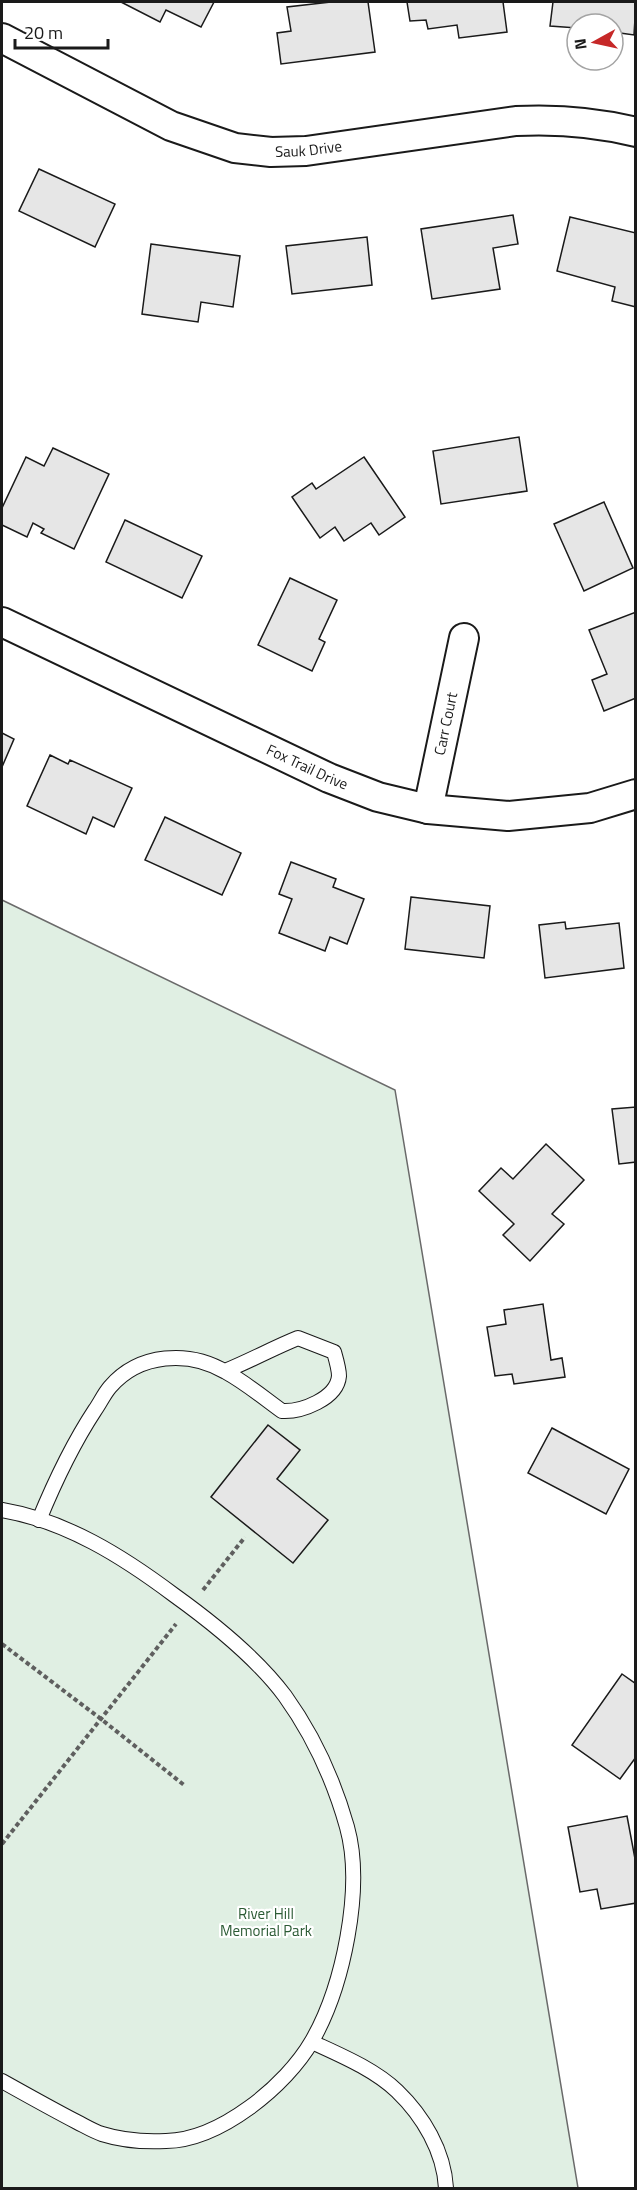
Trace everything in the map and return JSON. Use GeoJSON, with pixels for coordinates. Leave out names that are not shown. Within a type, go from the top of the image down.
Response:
{"type":"FeatureCollection","features":[{"type":"Feature","properties":{"kind":"street","name":"Sauk Drive"},"geometry":{"type":"LineString","coordinates":[[2,38],[171,126],[235,148],[271,152],[306,151],[516,121],[548,120],[615,127],[636,132]]}},
{"type":"Feature","properties":{"kind":"street","name":"Fox Trail Drive"},"geometry":{"type":"LineString","coordinates":[[2,622],[329,778],[378,797],[428,809],[508,816],[590,808],[636,794]]}},
{"type":"Feature","properties":{"kind":"street","name":"Carr Court"},"geometry":{"type":"LineString","coordinates":[[428,809],[464,638]]}},
{"type":"Feature","properties":{"kind":"lane"},"geometry":{"type":"LineString","coordinates":[[39,1520],[82,1430],[110,1387],[147,1361],[172,1357],[192,1359],[225,1371],[282,1411],[294,1412],[316,1404],[332,1390],[339,1377],[334,1352],[298,1338],[225,1371]]}},
{"type":"Feature","properties":{"kind":"lane"},"geometry":{"type":"LineString","coordinates":[[2,1510],[62,1526],[109,1551],[190,1606],[257,1665],[284,1695],[322,1760],[348,1830],[352,1874],[352,1896],[338,1982],[312,2042],[290,2070],[261,2099],[232,2120],[204,2133],[168,2141],[136,2140],[102,2134],[2,2081]]}},
{"type":"Feature","properties":{"kind":"lane"},"geometry":{"type":"LineString","coordinates":[[312,2042],[349,2059],[396,2090],[429,2131],[440,2154],[446,2188]]}},
{"type":"Feature","properties":{"kind":"path"},"geometry":{"type":"LineString","coordinates":[[2,1844],[245,1537]]}},
{"type":"Feature","properties":{"kind":"path"},"geometry":{"type":"LineString","coordinates":[[2,1644],[184,1785]]}},
{"type":"Feature","properties":{"kind":"green space","name":"River Hill Memorial Park"},"geometry":{"type":"Polygon","coordinates":[[[2,900],[395,1090],[578,2188],[2,2188],[2,900]]]}},
{"type":"Feature","properties":{"kind":"building"},"geometry":{"type":"Polygon","coordinates":[[[121,2],[214,2],[201,27],[166,10],[160,22],[121,2]]]}},
{"type":"Feature","properties":{"kind":"building"},"geometry":{"type":"Polygon","coordinates":[[[331,2],[368,2],[375,52],[281,64],[277,33],[291,31],[287,7],[331,2]]]}},
{"type":"Feature","properties":{"kind":"building"},"geometry":{"type":"Polygon","coordinates":[[[407,2],[503,2],[507,32],[459,38],[457,25],[428,29],[426,20],[410,21],[407,2]]]}},
{"type":"Feature","properties":{"kind":"building"},"geometry":{"type":"Polygon","coordinates":[[[553,2],[636,2],[634,35],[625,34],[625,12],[565,12],[565,27],[550,26],[553,2]]]}},
{"type":"Feature","properties":{"kind":"building"},"geometry":{"type":"Polygon","coordinates":[[[39,169],[115,204],[95,247],[19,211],[39,169]]]}},
{"type":"Feature","properties":{"kind":"building"},"geometry":{"type":"Polygon","coordinates":[[[513,215],[518,244],[493,248],[500,289],[432,299],[421,229],[513,215]]]}},
{"type":"Feature","properties":{"kind":"building"},"geometry":{"type":"Polygon","coordinates":[[[570,217],[636,233],[636,307],[612,301],[615,287],[557,271],[570,217]]]}},
{"type":"Feature","properties":{"kind":"building"},"geometry":{"type":"Polygon","coordinates":[[[367,237],[372,285],[292,294],[286,246],[367,237]]]}},
{"type":"Feature","properties":{"kind":"building"},"geometry":{"type":"Polygon","coordinates":[[[151,244],[240,256],[233,307],[201,302],[198,322],[142,314],[151,244]]]}},
{"type":"Feature","properties":{"kind":"building"},"geometry":{"type":"Polygon","coordinates":[[[519,437],[527,491],[441,504],[433,451],[519,437]]]}},
{"type":"Feature","properties":{"kind":"building"},"geometry":{"type":"Polygon","coordinates":[[[53,448],[109,474],[74,549],[41,533],[44,529],[33,523],[27,537],[2,525],[2,508],[26,457],[44,466],[53,448]]]}},
{"type":"Feature","properties":{"kind":"building"},"geometry":{"type":"Polygon","coordinates":[[[364,457],[405,517],[379,535],[371,523],[344,541],[335,527],[320,538],[292,497],[312,483],[316,489],[364,457]]]}},
{"type":"Feature","properties":{"kind":"building"},"geometry":{"type":"Polygon","coordinates":[[[604,502],[633,568],[584,591],[554,524],[604,502]]]}},
{"type":"Feature","properties":{"kind":"building"},"geometry":{"type":"Polygon","coordinates":[[[125,520],[202,556],[182,598],[106,562],[125,520]]]}},
{"type":"Feature","properties":{"kind":"building"},"geometry":{"type":"Polygon","coordinates":[[[290,578],[337,600],[319,639],[325,642],[312,671],[258,645],[290,578]]]}},
{"type":"Feature","properties":{"kind":"building"},"geometry":{"type":"Polygon","coordinates":[[[636,612],[636,698],[604,711],[592,680],[607,674],[589,630],[636,612]]]}},
{"type":"Feature","properties":{"kind":"building"},"geometry":{"type":"Polygon","coordinates":[[[2,733],[14,739],[2,767],[2,733]]]}},
{"type":"Feature","properties":{"kind":"building"},"geometry":{"type":"Polygon","coordinates":[[[50,755],[68,764],[70,760],[132,788],[114,827],[93,817],[86,834],[27,806],[50,755]]]}},
{"type":"Feature","properties":{"kind":"building"},"geometry":{"type":"Polygon","coordinates":[[[165,817],[241,853],[222,895],[145,860],[165,817]]]}},
{"type":"Feature","properties":{"kind":"building"},"geometry":{"type":"Polygon","coordinates":[[[291,862],[336,879],[333,887],[364,899],[347,944],[330,937],[325,951],[279,933],[292,899],[279,894],[291,862]]]}},
{"type":"Feature","properties":{"kind":"building"},"geometry":{"type":"Polygon","coordinates":[[[411,897],[490,906],[484,958],[405,949],[411,897]]]}},
{"type":"Feature","properties":{"kind":"building"},"geometry":{"type":"Polygon","coordinates":[[[565,922],[566,929],[619,923],[624,968],[545,978],[539,925],[565,922]]]}},
{"type":"Feature","properties":{"kind":"building"},"geometry":{"type":"Polygon","coordinates":[[[636,1107],[636,1162],[619,1164],[612,1109],[636,1107]]]}},
{"type":"Feature","properties":{"kind":"building"},"geometry":{"type":"Polygon","coordinates":[[[546,1144],[584,1180],[552,1214],[564,1224],[530,1261],[503,1235],[514,1224],[479,1191],[501,1168],[513,1179],[546,1144]]]}},
{"type":"Feature","properties":{"kind":"building"},"geometry":{"type":"Polygon","coordinates":[[[543,1304],[551,1360],[562,1358],[565,1377],[514,1384],[512,1374],[495,1376],[487,1327],[506,1324],[504,1310],[543,1304]]]}},
{"type":"Feature","properties":{"kind":"building"},"geometry":{"type":"Polygon","coordinates":[[[268,1425],[300,1450],[277,1479],[328,1520],[293,1563],[211,1497],[268,1425]]]}},
{"type":"Feature","properties":{"kind":"building"},"geometry":{"type":"Polygon","coordinates":[[[552,1428],[629,1469],[606,1514],[528,1473],[552,1428]]]}},
{"type":"Feature","properties":{"kind":"building"},"geometry":{"type":"Polygon","coordinates":[[[622,1674],[636,1684],[636,1757],[620,1779],[572,1745],[622,1674]]]}},
{"type":"Feature","properties":{"kind":"building"},"geometry":{"type":"Polygon","coordinates":[[[627,1816],[636,1864],[636,1903],[601,1909],[597,1889],[580,1892],[568,1827],[627,1816]]]}}]}
